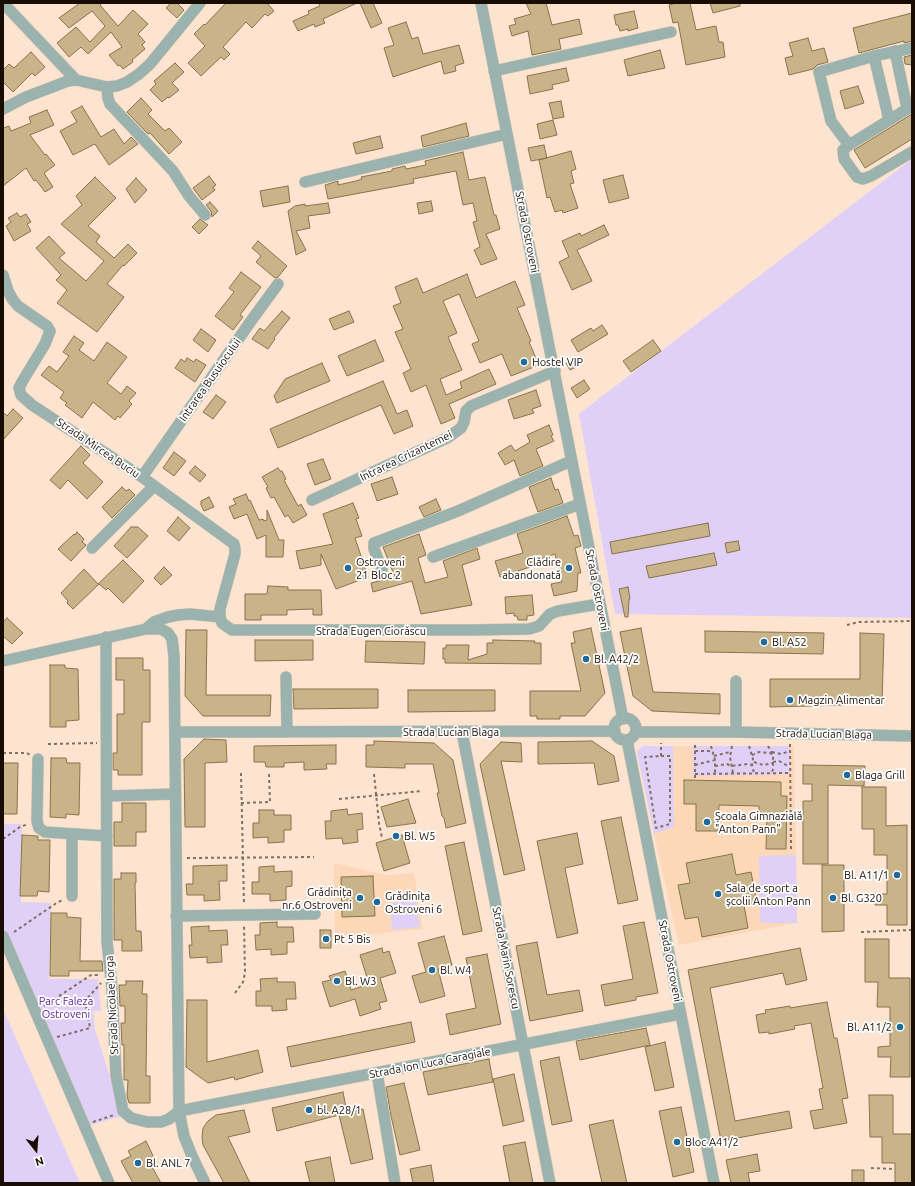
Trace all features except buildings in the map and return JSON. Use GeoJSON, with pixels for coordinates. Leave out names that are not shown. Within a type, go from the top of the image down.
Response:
{"type":"FeatureCollection","features":[{"type":"Feature","properties":{"kind":"street"},"geometry":{"type":"LineString","coordinates":[[3,3],[76,80]]}},
{"type":"Feature","properties":{"kind":"street"},"geometry":{"type":"LineString","coordinates":[[3,109],[57,84],[68,81],[76,80],[107,87],[117,86],[127,82],[150,64],[200,3]]}},
{"type":"Feature","properties":{"kind":"street","name":"Strada Ostroveni"},"geometry":{"type":"LineString","coordinates":[[484,4],[494,71],[555,371],[599,604],[623,719]]}},
{"type":"Feature","properties":{"kind":"street"},"geometry":{"type":"LineString","coordinates":[[494,71],[671,32]]}},
{"type":"Feature","properties":{"kind":"street"},"geometry":{"type":"LineString","coordinates":[[848,144],[831,121],[820,72],[874,56],[912,48]]}},
{"type":"Feature","properties":{"kind":"street"},"geometry":{"type":"LineString","coordinates":[[895,51],[909,107],[848,144],[843,150],[844,159],[857,177],[863,179],[871,176],[912,152]]}},
{"type":"Feature","properties":{"kind":"street"},"geometry":{"type":"LineString","coordinates":[[874,56],[889,120]]}},
{"type":"Feature","properties":{"kind":"street"},"geometry":{"type":"LineString","coordinates":[[107,87],[110,104],[173,171],[189,196],[205,215]]}},
{"type":"Feature","properties":{"kind":"street"},"geometry":{"type":"LineString","coordinates":[[305,182],[507,134]]}},
{"type":"Feature","properties":{"kind":"street","name":"Strada Mircea Buciu"},"geometry":{"type":"LineString","coordinates":[[3,275],[8,291],[13,300],[18,306],[47,326],[50,332],[46,344],[19,388],[21,395],[28,402],[142,477],[234,544],[235,554],[221,602],[220,617]]}},
{"type":"Feature","properties":{"kind":"street","name":"Intrarea Busuiocului"},"geometry":{"type":"LineString","coordinates":[[142,477],[278,284]]}},
{"type":"Feature","properties":{"kind":"street","name":"Intrarea Crizantemei"},"geometry":{"type":"LineString","coordinates":[[312,500],[447,438],[461,428],[466,411],[472,406],[555,371]]}},
{"type":"Feature","properties":{"kind":"street"},"geometry":{"type":"LineString","coordinates":[[382,569],[374,549],[374,544],[458,511],[572,461]]}},
{"type":"Feature","properties":{"kind":"street"},"geometry":{"type":"LineString","coordinates":[[92,548],[154,486]]}},
{"type":"Feature","properties":{"kind":"street"},"geometry":{"type":"LineString","coordinates":[[433,557],[580,504]]}},
{"type":"Feature","properties":{"kind":"street","name":"Strada Eugen Ciorăscu"},"geometry":{"type":"LineString","coordinates":[[220,617],[222,623],[228,628],[236,631],[530,629],[540,626],[550,614],[558,611],[599,604]]}},
{"type":"Feature","properties":{"kind":"street"},"geometry":{"type":"LineString","coordinates":[[146,629],[154,622],[178,615],[190,614],[220,617]]}},
{"type":"Feature","properties":{"kind":"street"},"geometry":{"type":"LineString","coordinates":[[3,661],[146,629],[161,629],[168,633],[172,639],[174,645],[179,1111],[184,1136],[205,1183]]}},
{"type":"Feature","properties":{"kind":"street","name":"Strada Nicolae Iorga"},"geometry":{"type":"LineString","coordinates":[[106,637],[107,941],[108,979],[116,1075],[123,1111],[131,1118],[147,1122],[161,1122],[170,1119],[179,1111]]}},
{"type":"Feature","properties":{"kind":"street"},"geometry":{"type":"LineString","coordinates":[[286,678],[287,732]]}},
{"type":"Feature","properties":{"kind":"street"},"geometry":{"type":"LineString","coordinates":[[736,681],[736,732]]}},
{"type":"Feature","properties":{"kind":"street"},"geometry":{"type":"LineString","coordinates":[[623,719],[629,719],[634,723],[636,729],[633,736],[627,740],[619,738],[615,732],[616,725],[623,719]]}},
{"type":"Feature","properties":{"kind":"street","name":"Strada Lucian Blaga"},"geometry":{"type":"LineString","coordinates":[[175,732],[615,732]]}},
{"type":"Feature","properties":{"kind":"street","name":"Strada Marin Sorescu"},"geometry":{"type":"LineString","coordinates":[[462,732],[550,1183]]}},
{"type":"Feature","properties":{"kind":"street","name":"Strada Lucian Blaga"},"geometry":{"type":"LineString","coordinates":[[636,732],[736,732],[912,736]]}},
{"type":"Feature","properties":{"kind":"street","name":"Strada Ostroveni"},"geometry":{"type":"LineString","coordinates":[[627,740],[714,1183]]}},
{"type":"Feature","properties":{"kind":"street"},"geometry":{"type":"LineString","coordinates":[[38,759],[37,821],[39,828],[46,832],[107,836]]}},
{"type":"Feature","properties":{"kind":"street"},"geometry":{"type":"LineString","coordinates":[[107,796],[175,794]]}},
{"type":"Feature","properties":{"kind":"street"},"geometry":{"type":"LineString","coordinates":[[72,834],[72,896]]}},
{"type":"Feature","properties":{"kind":"street"},"geometry":{"type":"LineString","coordinates":[[176,916],[315,914]]}},
{"type":"Feature","properties":{"kind":"street"},"geometry":{"type":"LineString","coordinates":[[4,937],[109,1183]]}},
{"type":"Feature","properties":{"kind":"street","name":"Strada Ion Luca Caragiale"},"geometry":{"type":"LineString","coordinates":[[179,1111],[680,1014]]}},
{"type":"Feature","properties":{"kind":"street"},"geometry":{"type":"LineString","coordinates":[[378,1073],[395,1183]]}},
{"type":"Feature","properties":{"kind":"path"},"geometry":{"type":"LineString","coordinates":[[847,624],[859,622],[912,621]]}},
{"type":"Feature","properties":{"kind":"path"},"geometry":{"type":"LineString","coordinates":[[695,732],[695,778]]}},
{"type":"Feature","properties":{"kind":"path"},"geometry":{"type":"LineString","coordinates":[[790,733],[791,850]]}},
{"type":"Feature","properties":{"kind":"path"},"geometry":{"type":"LineString","coordinates":[[48,744],[106,743]]}},
{"type":"Feature","properties":{"kind":"path"},"geometry":{"type":"LineString","coordinates":[[711,746],[715,760],[715,774]]}},
{"type":"Feature","properties":{"kind":"path"},"geometry":{"type":"LineString","coordinates":[[732,746],[730,752],[733,773]]}},
{"type":"Feature","properties":{"kind":"path"},"geometry":{"type":"LineString","coordinates":[[750,746],[754,773]]}},
{"type":"Feature","properties":{"kind":"path"},"geometry":{"type":"LineString","coordinates":[[768,746],[773,754],[774,763],[772,773]]}},
{"type":"Feature","properties":{"kind":"path"},"geometry":{"type":"LineString","coordinates":[[695,751],[709,751],[714,755],[730,752]]}},
{"type":"Feature","properties":{"kind":"path"},"geometry":{"type":"LineString","coordinates":[[752,755],[759,752],[781,754],[790,752]]}},
{"type":"Feature","properties":{"kind":"path"},"geometry":{"type":"LineString","coordinates":[[3,753],[26,753],[38,759]]}},
{"type":"Feature","properties":{"kind":"path"},"geometry":{"type":"LineString","coordinates":[[661,756],[670,756],[670,824],[656,828],[645,757],[661,756]]}},
{"type":"Feature","properties":{"kind":"path"},"geometry":{"type":"LineString","coordinates":[[695,765],[715,760]]}},
{"type":"Feature","properties":{"kind":"path"},"geometry":{"type":"LineString","coordinates":[[753,762],[771,765],[779,761],[786,765],[790,764]]}},
{"type":"Feature","properties":{"kind":"path"},"geometry":{"type":"LineString","coordinates":[[715,766],[727,764],[731,766],[752,765]]}},
{"type":"Feature","properties":{"kind":"path"},"geometry":{"type":"LineString","coordinates":[[241,773],[243,858]]}},
{"type":"Feature","properties":{"kind":"path"},"geometry":{"type":"LineString","coordinates":[[241,803],[270,802],[269,773]]}},
{"type":"Feature","properties":{"kind":"path"},"geometry":{"type":"LineString","coordinates":[[695,774],[790,773]]}},
{"type":"Feature","properties":{"kind":"path"},"geometry":{"type":"LineString","coordinates":[[374,774],[382,838]]}},
{"type":"Feature","properties":{"kind":"path"},"geometry":{"type":"LineString","coordinates":[[339,799],[422,792]]}},
{"type":"Feature","properties":{"kind":"path"},"geometry":{"type":"LineString","coordinates":[[3,839],[20,827],[37,821]]}},
{"type":"Feature","properties":{"kind":"path"},"geometry":{"type":"LineString","coordinates":[[176,858],[314,857]]}},
{"type":"Feature","properties":{"kind":"path"},"geometry":{"type":"LineString","coordinates":[[4,937],[58,902],[72,896]]}},
{"type":"Feature","properties":{"kind":"path"},"geometry":{"type":"LineString","coordinates":[[861,932],[912,930]]}},
{"type":"Feature","properties":{"kind":"path"},"geometry":{"type":"LineString","coordinates":[[36,1012],[91,975],[103,976],[108,979],[85,1002],[90,1028],[48,1040]]}},
{"type":"Feature","properties":{"kind":"path"},"geometry":{"type":"LineString","coordinates":[[85,1125],[116,1114]]}},
{"type":"Feature","properties":{"kind":"path"},"geometry":{"type":"LineString","coordinates":[[871,1168],[895,1169]]}},
{"type":"Feature","properties":{"kind":"shaded area"},"geometry":{"type":"Polygon","coordinates":[[[673,746],[794,746],[797,923],[679,945],[654,834],[674,827],[673,746]]]}},
{"type":"Feature","properties":{"kind":"shaded area","name":"Grădinița Ostroveni 6"},"geometry":{"type":"Polygon","coordinates":[[[334,863],[386,875],[414,873],[423,929],[335,938],[334,863]]]}},
{"type":"Feature","properties":{"kind":"green space"},"geometry":{"type":"Polygon","coordinates":[[[912,159],[912,618],[615,614],[579,414],[912,159]]]}},
{"type":"Feature","properties":{"kind":"green space"},"geometry":{"type":"Polygon","coordinates":[[[643,746],[673,746],[674,827],[654,834],[637,753],[643,746]]]}},
{"type":"Feature","properties":{"kind":"green space"},"geometry":{"type":"Polygon","coordinates":[[[693,746],[790,746],[790,774],[693,776],[693,746]]]}},
{"type":"Feature","properties":{"kind":"green space","name":"Parc Faleza Ostroveni"},"geometry":{"type":"Polygon","coordinates":[[[3,824],[22,824],[21,902],[51,903],[49,979],[98,979],[101,1011],[93,1011],[95,1029],[122,1116],[87,1126],[3,926],[3,912],[5,911],[3,908],[3,824]]]}},
{"type":"Feature","properties":{"kind":"green space"},"geometry":{"type":"Polygon","coordinates":[[[796,855],[797,923],[760,923],[759,856],[796,855]]]}},
{"type":"Feature","properties":{"kind":"green space"},"geometry":{"type":"Polygon","coordinates":[[[415,900],[420,927],[392,930],[390,903],[415,900]]]}},
{"type":"Feature","properties":{"kind":"green space"},"geometry":{"type":"Polygon","coordinates":[[[3,1009],[80,1183],[3,1183],[3,1009]]]}},
{"type":"Feature","properties":{"kind":"place","name":"Hostel VIP"},"geometry":{"type":"Point","coordinates":[524,362]}},
{"type":"Feature","properties":{"kind":"place","name":"Ostroveni 21 Bloc 2"},"geometry":{"type":"Point","coordinates":[348,568]}},
{"type":"Feature","properties":{"kind":"place","name":"Clădire abandonată"},"geometry":{"type":"Point","coordinates":[569,568]}},
{"type":"Feature","properties":{"kind":"place","name":"Bl. A52"},"geometry":{"type":"Point","coordinates":[764,642]}},
{"type":"Feature","properties":{"kind":"place","name":"Bl. A42/2"},"geometry":{"type":"Point","coordinates":[586,659]}},
{"type":"Feature","properties":{"kind":"place","name":"Magzin Alimentar"},"geometry":{"type":"Point","coordinates":[790,700]}},
{"type":"Feature","properties":{"kind":"place","name":"Blaga Grill"},"geometry":{"type":"Point","coordinates":[847,775]}},
{"type":"Feature","properties":{"kind":"place","name":"Școala Gimnazială \"Anton Pann\""},"geometry":{"type":"Point","coordinates":[707,822]}},
{"type":"Feature","properties":{"kind":"place","name":"Bl. W5"},"geometry":{"type":"Point","coordinates":[396,836]}},
{"type":"Feature","properties":{"kind":"place","name":"Bl. A11/1"},"geometry":{"type":"Point","coordinates":[897,875]}},
{"type":"Feature","properties":{"kind":"place","name":"Sala de sport a școlii Anton Pann"},"geometry":{"type":"Point","coordinates":[718,894]}},
{"type":"Feature","properties":{"kind":"place","name":"Grădinița nr.6 Ostroveni"},"geometry":{"type":"Point","coordinates":[360,898]}},
{"type":"Feature","properties":{"kind":"place","name":"Bl. G320"},"geometry":{"type":"Point","coordinates":[833,898]}},
{"type":"Feature","properties":{"kind":"place","name":"Grădinița Ostroveni 6"},"geometry":{"type":"Point","coordinates":[377,902]}},
{"type":"Feature","properties":{"kind":"place","name":"Pt 5 Bis"},"geometry":{"type":"Point","coordinates":[326,939]}},
{"type":"Feature","properties":{"kind":"place","name":"Bl. W4"},"geometry":{"type":"Point","coordinates":[432,970]}},
{"type":"Feature","properties":{"kind":"place","name":"Bl. W3"},"geometry":{"type":"Point","coordinates":[337,981]}},
{"type":"Feature","properties":{"kind":"place","name":"Bl. A11/2"},"geometry":{"type":"Point","coordinates":[900,1027]}},
{"type":"Feature","properties":{"kind":"place","name":"bl. A28/1"},"geometry":{"type":"Point","coordinates":[309,1110]}},
{"type":"Feature","properties":{"kind":"place","name":"Bloc A41/2"},"geometry":{"type":"Point","coordinates":[677,1142]}},
{"type":"Feature","properties":{"kind":"place","name":"Bl. ANL 7"},"geometry":{"type":"Point","coordinates":[138,1163]}}]}
